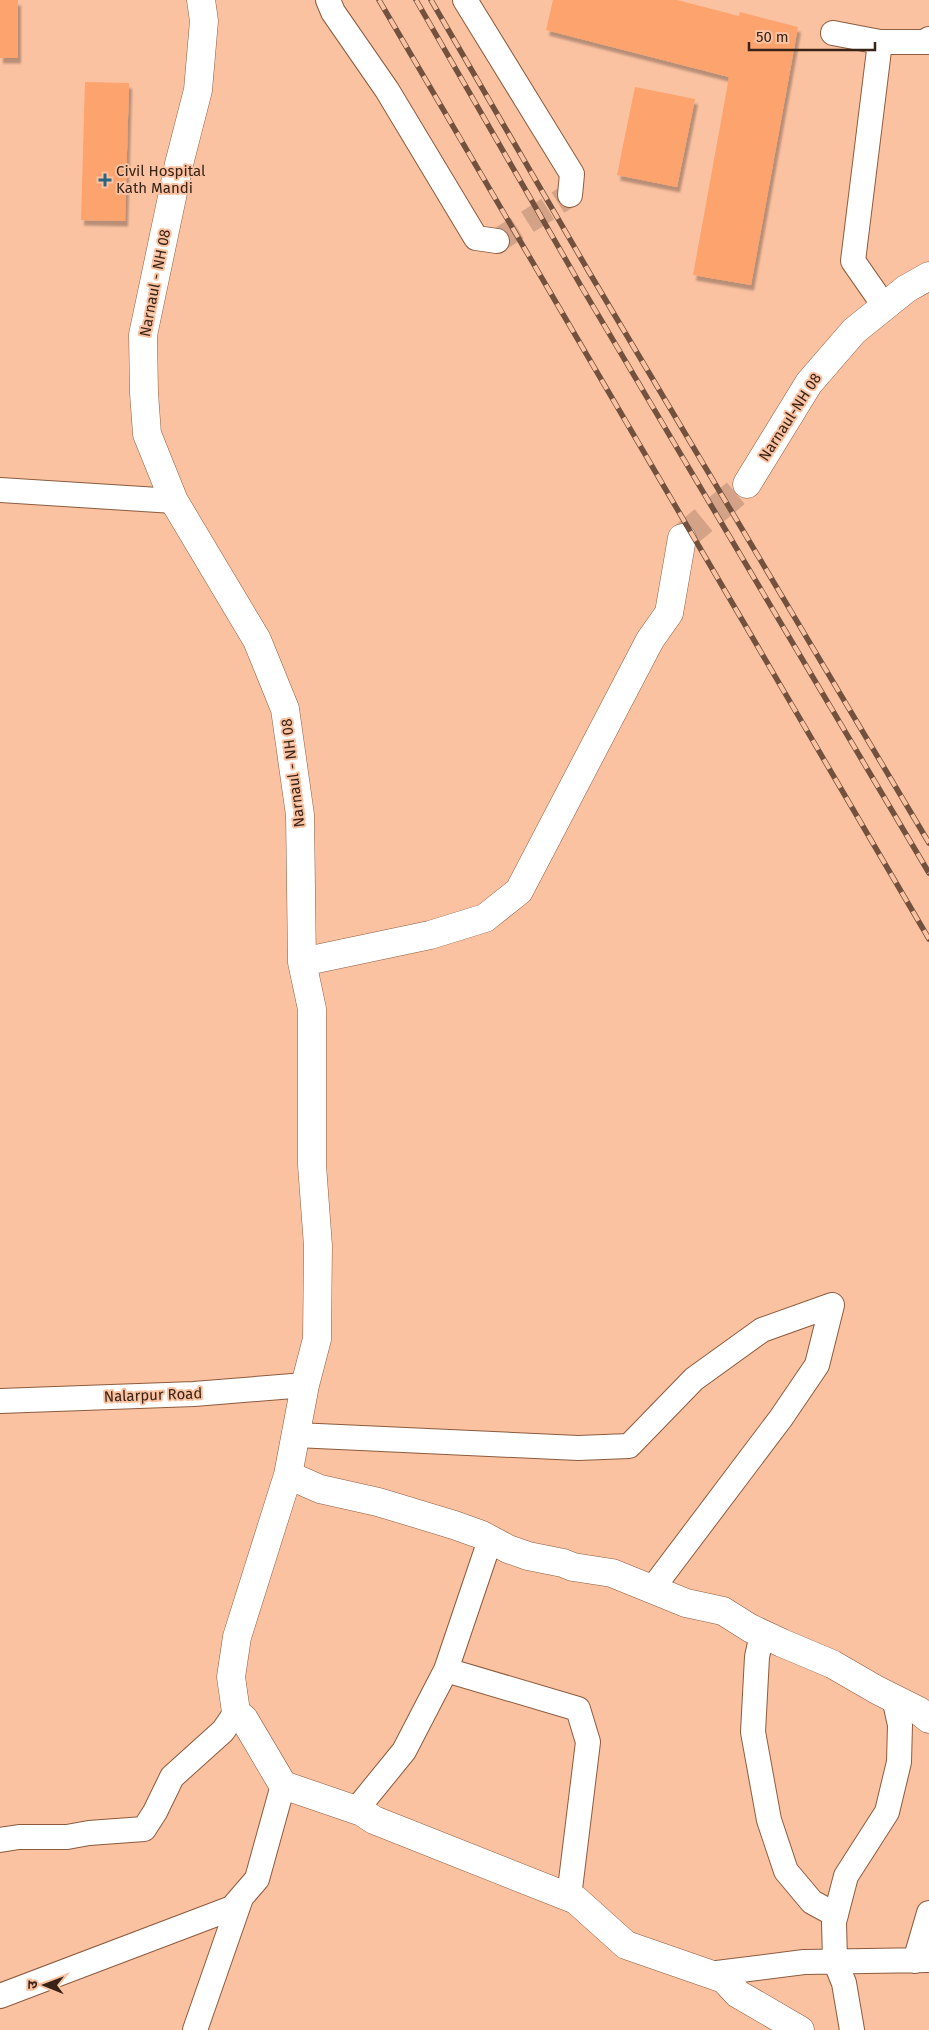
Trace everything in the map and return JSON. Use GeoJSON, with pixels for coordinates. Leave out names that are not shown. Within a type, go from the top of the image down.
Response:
{"type":"FeatureCollection","features":[{"type":"Feature","properties":{"kind":"main road","name":"Narnaul - NH 08"},"geometry":{"type":"LineString","coordinates":[[204,1],[198,90],[179,164],[143,335],[147,434],[174,501],[257,640],[285,709],[300,815],[302,962],[312,1009],[312,1164],[318,1246],[317,1339],[305,1385],[288,1475],[237,1637],[231,1677],[236,1712]]}},
{"type":"Feature","properties":{"kind":"main road","name":"Narnaul-NH 08"},"geometry":{"type":"LineString","coordinates":[[747,484],[809,383],[854,331],[906,289],[929,276]]}},
{"type":"Feature","properties":{"kind":"main road"},"geometry":{"type":"LineString","coordinates":[[302,962],[430,935],[484,918],[519,891],[650,640],[669,613],[682,538]]}},
{"type":"Feature","properties":{"kind":"main road"},"geometry":{"type":"LineString","coordinates":[[288,1475],[320,1489],[378,1502],[454,1525],[528,1556],[573,1567],[612,1573],[686,1603],[723,1611],[762,1634],[832,1664],[920,1711],[929,1719]]}},
{"type":"Feature","properties":{"kind":"main road"},"geometry":{"type":"LineString","coordinates":[[236,1712],[244,1719],[283,1786],[362,1812],[374,1820],[576,1900],[626,1945],[724,1979],[738,1994],[800,2030]]}},
{"type":"Feature","properties":{"kind":"street"},"geometry":{"type":"LineString","coordinates":[[328,0],[333,12],[387,90],[476,238],[498,241]]}},
{"type":"Feature","properties":{"kind":"street"},"geometry":{"type":"LineString","coordinates":[[465,0],[572,174],[570,195]]}},
{"type":"Feature","properties":{"kind":"street"},"geometry":{"type":"LineString","coordinates":[[833,33],[880,42],[928,42],[929,39]]}},
{"type":"Feature","properties":{"kind":"street"},"geometry":{"type":"LineString","coordinates":[[880,42],[853,261],[885,306]]}},
{"type":"Feature","properties":{"kind":"street"},"geometry":{"type":"LineString","coordinates":[[0,490],[174,501]]}},
{"type":"Feature","properties":{"kind":"street"},"geometry":{"type":"LineString","coordinates":[[296,1435],[578,1448],[628,1446],[694,1378],[762,1330],[832,1305],[817,1365],[781,1418],[652,1589]]}},
{"type":"Feature","properties":{"kind":"street","name":"Nalarpur Road"},"geometry":{"type":"LineString","coordinates":[[0,1401],[194,1394],[305,1385]]}},
{"type":"Feature","properties":{"kind":"street"},"geometry":{"type":"LineString","coordinates":[[356,1810],[404,1751],[446,1670],[490,1540]]}},
{"type":"Feature","properties":{"kind":"street"},"geometry":{"type":"LineString","coordinates":[[762,1634],[757,1656],[753,1732],[769,1820],[786,1871],[812,1902],[836,1915]]}},
{"type":"Feature","properties":{"kind":"street"},"geometry":{"type":"LineString","coordinates":[[446,1670],[578,1709],[588,1742],[569,1897]]}},
{"type":"Feature","properties":{"kind":"street"},"geometry":{"type":"LineString","coordinates":[[852,2030],[844,1983],[835,1961],[834,1922],[846,1876],[887,1812],[899,1762],[900,1725],[894,1698]]}},
{"type":"Feature","properties":{"kind":"street"},"geometry":{"type":"LineString","coordinates":[[0,1840],[19,1836],[67,1837],[90,1833],[144,1829],[155,1812],[172,1777],[223,1731],[236,1712]]}},
{"type":"Feature","properties":{"kind":"street"},"geometry":{"type":"LineString","coordinates":[[0,1996],[232,1908],[257,1879],[283,1786]]}},
{"type":"Feature","properties":{"kind":"street"},"geometry":{"type":"LineString","coordinates":[[195,2030],[241,1898]]}},
{"type":"Feature","properties":{"kind":"street"},"geometry":{"type":"LineString","coordinates":[[709,1974],[804,1962],[922,1960],[929,1913]]}},
{"type":"Feature","properties":{"kind":"building"},"geometry":{"type":"Polygon","coordinates":[[[0,0],[18,0],[18,58],[0,58],[0,0]]]}},
{"type":"Feature","properties":{"kind":"building"},"geometry":{"type":"Polygon","coordinates":[[[553,0],[677,0],[739,16],[740,12],[798,27],[751,285],[693,275],[729,77],[546,30],[553,0]]]}},
{"type":"Feature","properties":{"kind":"building"},"geometry":{"type":"Polygon","coordinates":[[[85,82],[129,83],[125,221],[81,220],[85,82]]]}},
{"type":"Feature","properties":{"kind":"building"},"geometry":{"type":"Polygon","coordinates":[[[635,87],[695,99],[677,187],[617,175],[635,87]]]}},
{"type":"Feature","properties":{"kind":"tunnel"},"geometry":{"type":"LineString","coordinates":[[497,241],[570,195]]}},
{"type":"Feature","properties":{"kind":"tunnel"},"geometry":{"type":"LineString","coordinates":[[682,538],[747,484]]}},
{"type":"Feature","properties":{"kind":"railway"},"geometry":{"type":"LineString","coordinates":[[379,0],[929,939]]}},
{"type":"Feature","properties":{"kind":"railway"},"geometry":{"type":"LineString","coordinates":[[416,0],[581,286],[929,873]]}},
{"type":"Feature","properties":{"kind":"railway"},"geometry":{"type":"LineString","coordinates":[[431,0],[589,272],[929,843]]}},
{"type":"Feature","properties":{"kind":"place","name":"Civil Hospital Kath Mandi"},"geometry":{"type":"Point","coordinates":[105,180]}}]}
